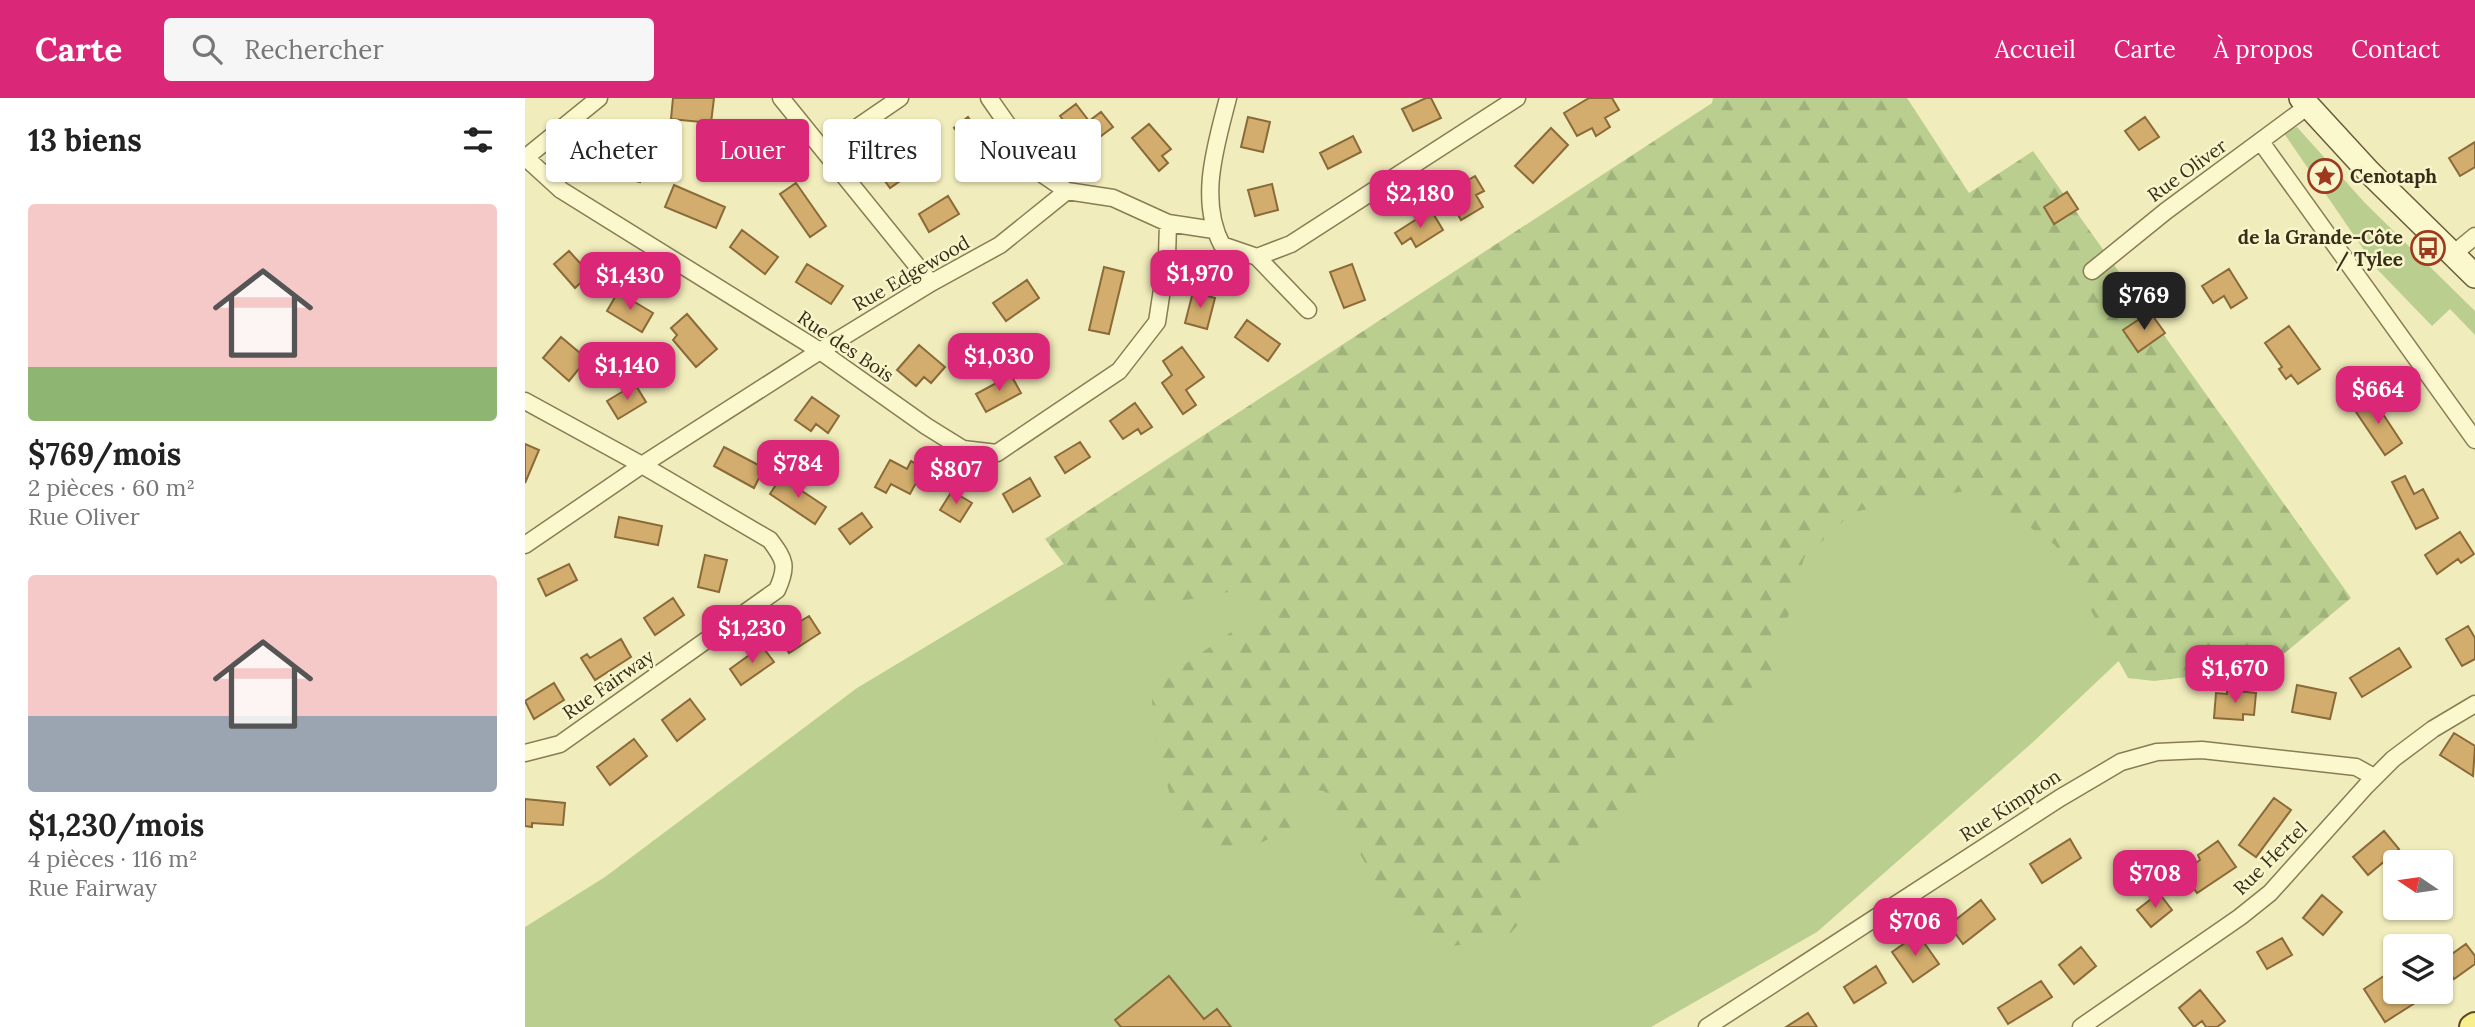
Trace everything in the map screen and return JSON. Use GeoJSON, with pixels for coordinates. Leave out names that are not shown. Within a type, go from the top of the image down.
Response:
{"type":"FeatureCollection","features":[{"type":"Feature","properties":{"kind":"main road"},"geometry":{"type":"LineString","coordinates":[[2304,102],[2475,276]]}},
{"type":"Feature","properties":{"kind":"street"},"geometry":{"type":"LineString","coordinates":[[525,158],[599,98]]}},
{"type":"Feature","properties":{"kind":"street"},"geometry":{"type":"LineString","coordinates":[[781,98],[823,149]]}},
{"type":"Feature","properties":{"kind":"street"},"geometry":{"type":"LineString","coordinates":[[869,119],[900,98]]}},
{"type":"Feature","properties":{"kind":"street"},"geometry":{"type":"LineString","coordinates":[[989,98],[1042,174],[1067,191],[1113,198],[1168,223],[1214,230]]}},
{"type":"Feature","properties":{"kind":"street"},"geometry":{"type":"LineString","coordinates":[[1228,98],[1214,156],[1210,191],[1214,230],[1222,245],[1257,257],[1308,310]]}},
{"type":"Feature","properties":{"kind":"street"},"geometry":{"type":"LineString","coordinates":[[1257,257],[1291,244],[1517,98]]}},
{"type":"Feature","properties":{"kind":"street","name":"Rue Oliver"},"geometry":{"type":"LineString","coordinates":[[2092,271],[2166,211],[2261,142],[2304,102]]}},
{"type":"Feature","properties":{"kind":"street"},"geometry":{"type":"LineString","coordinates":[[2261,142],[2475,440]]}},
{"type":"Feature","properties":{"kind":"street","name":"Rue des Bois"},"geometry":{"type":"LineString","coordinates":[[525,158],[561,190],[820,351],[926,426],[963,449],[997,453],[1119,371],[1157,322],[1167,257],[1168,223]]}},
{"type":"Feature","properties":{"kind":"street"},"geometry":{"type":"LineString","coordinates":[[850,182],[931,283]]}},
{"type":"Feature","properties":{"kind":"street","name":"Rue Edgewood"},"geometry":{"type":"LineString","coordinates":[[525,545],[820,351],[931,283],[1000,245],[1067,191]]}},
{"type":"Feature","properties":{"kind":"street"},"geometry":{"type":"LineString","coordinates":[[2452,255],[2475,236]]}},
{"type":"Feature","properties":{"kind":"street","name":"Rue Fairway"},"geometry":{"type":"LineString","coordinates":[[525,401],[770,540],[783,557],[785,573],[778,590],[560,744],[525,753]]}},
{"type":"Feature","properties":{"kind":"street","name":"Rue Hertel"},"geometry":{"type":"LineString","coordinates":[[2081,1027],[2240,917],[2270,893],[2374,777],[2433,729],[2475,704]]}},
{"type":"Feature","properties":{"kind":"street","name":"Rue Kimpton"},"geometry":{"type":"LineString","coordinates":[[1707,1027],[2049,805],[2121,762],[2157,752],[2202,750],[2356,767],[2374,777]]}},
{"type":"Feature","properties":{"kind":"green space"},"geometry":{"type":"Polygon","coordinates":[[[1713,98],[1907,98],[1969,193],[2033,151],[2351,598],[2268,667],[2154,681],[2128,678],[2055,545],[1975,489],[1853,512],[1804,558],[1774,669],[1591,834],[1507,938],[1447,947],[1375,880],[1324,791],[1290,787],[1297,825],[1221,862],[1178,825],[1155,739],[1151,688],[1257,614],[1254,587],[1193,599],[1116,607],[1090,599],[1045,539],[1712,103],[1713,98]]]}},
{"type":"Feature","properties":{"kind":"green space"},"geometry":{"type":"Polygon","coordinates":[[[2297,127],[2365,203],[2475,311],[2475,335],[2450,309],[2432,326],[2377,269],[2283,132],[2297,127]]]}},
{"type":"Feature","properties":{"kind":"green space"},"geometry":{"type":"Polygon","coordinates":[[[1673,218],[2160,622],[2032,743],[1817,932],[1651,1027],[525,1027],[525,927],[605,877],[857,688],[1215,473],[1673,218]]]}},
{"type":"Feature","properties":{"kind":"building"},"geometry":{"type":"Polygon","coordinates":[[[673,98],[714,98],[711,119],[696,119],[696,122],[671,119],[673,98]]]}},
{"type":"Feature","properties":{"kind":"building"},"geometry":{"type":"Polygon","coordinates":[[[1431,98],[1441,118],[1413,131],[1402,109],[1431,98]]]}},
{"type":"Feature","properties":{"kind":"building"},"geometry":{"type":"Polygon","coordinates":[[[1589,98],[1612,98],[1619,110],[1605,118],[1610,127],[1596,136],[1592,128],[1577,136],[1564,113],[1589,98]]]}},
{"type":"Feature","properties":{"kind":"building"},"geometry":{"type":"Polygon","coordinates":[[[1076,104],[1087,119],[1062,119],[1060,116],[1076,104]]]}},
{"type":"Feature","properties":{"kind":"building"},"geometry":{"type":"Polygon","coordinates":[[[1101,112],[1113,127],[1101,136],[1101,119],[1092,119],[1101,112]]]}},
{"type":"Feature","properties":{"kind":"building"},"geometry":{"type":"Polygon","coordinates":[[[1248,117],[1270,122],[1263,152],[1241,147],[1248,117]]]}},
{"type":"Feature","properties":{"kind":"building"},"geometry":{"type":"Polygon","coordinates":[[[2145,117],[2159,137],[2139,150],[2125,131],[2145,117]]]}},
{"type":"Feature","properties":{"kind":"building"},"geometry":{"type":"Polygon","coordinates":[[[1149,124],[1171,149],[1162,156],[1168,163],[1159,171],[1132,138],[1149,124]]]}},
{"type":"Feature","properties":{"kind":"building"},"geometry":{"type":"Polygon","coordinates":[[[1551,128],[1568,145],[1533,183],[1515,166],[1551,128]]]}},
{"type":"Feature","properties":{"kind":"building"},"geometry":{"type":"Polygon","coordinates":[[[1353,136],[1361,152],[1328,169],[1320,153],[1353,136]]]}},
{"type":"Feature","properties":{"kind":"building"},"geometry":{"type":"Polygon","coordinates":[[[2475,142],[2475,167],[2460,176],[2449,158],[2475,142]]]}},
{"type":"Feature","properties":{"kind":"building"},"geometry":{"type":"Polygon","coordinates":[[[1475,176],[1484,191],[1476,195],[1483,207],[1461,220],[1446,193],[1475,176]]]}},
{"type":"Feature","properties":{"kind":"building"},"geometry":{"type":"Polygon","coordinates":[[[886,182],[899,182],[890,188],[886,182]]]}},
{"type":"Feature","properties":{"kind":"building"},"geometry":{"type":"Polygon","coordinates":[[[796,183],[826,226],[810,237],[780,194],[796,183]]]}},
{"type":"Feature","properties":{"kind":"building"},"geometry":{"type":"Polygon","coordinates":[[[1272,184],[1278,210],[1255,216],[1248,190],[1272,184]]]}},
{"type":"Feature","properties":{"kind":"building"},"geometry":{"type":"Polygon","coordinates":[[[674,185],[725,207],[716,228],[665,207],[674,185]]]}},
{"type":"Feature","properties":{"kind":"building"},"geometry":{"type":"Polygon","coordinates":[[[2067,192],[2078,209],[2054,224],[2044,207],[2067,192]]]}},
{"type":"Feature","properties":{"kind":"building"},"geometry":{"type":"Polygon","coordinates":[[[948,196],[959,214],[929,232],[919,214],[948,196]]]}},
{"type":"Feature","properties":{"kind":"building"},"geometry":{"type":"Polygon","coordinates":[[[1431,210],[1443,230],[1416,247],[1411,238],[1402,244],[1395,233],[1431,210]]]}},
{"type":"Feature","properties":{"kind":"building"},"geometry":{"type":"Polygon","coordinates":[[[742,230],[778,257],[765,274],[730,247],[742,230]]]}},
{"type":"Feature","properties":{"kind":"building"},"geometry":{"type":"Polygon","coordinates":[[[569,251],[590,274],[575,288],[554,264],[569,251]]]}},
{"type":"Feature","properties":{"kind":"building"},"geometry":{"type":"Polygon","coordinates":[[[807,264],[843,286],[831,304],[796,282],[807,264]]]}},
{"type":"Feature","properties":{"kind":"building"},"geometry":{"type":"Polygon","coordinates":[[[1352,264],[1365,300],[1344,308],[1330,272],[1352,264]]]}},
{"type":"Feature","properties":{"kind":"building"},"geometry":{"type":"Polygon","coordinates":[[[1104,267],[1124,272],[1109,334],[1089,330],[1104,267]]]}},
{"type":"Feature","properties":{"kind":"building"},"geometry":{"type":"Polygon","coordinates":[[[2229,269],[2247,298],[2231,308],[2224,296],[2213,303],[2202,286],[2229,269]]]}},
{"type":"Feature","properties":{"kind":"building"},"geometry":{"type":"Polygon","coordinates":[[[1027,280],[1039,298],[1006,321],[993,303],[1027,280]]]}},
{"type":"Feature","properties":{"kind":"building"},"geometry":{"type":"Polygon","coordinates":[[[618,292],[653,313],[642,332],[607,311],[618,292]]]}},
{"type":"Feature","properties":{"kind":"building"},"geometry":{"type":"Polygon","coordinates":[[[1193,292],[1215,298],[1207,329],[1185,323],[1193,292]]]}},
{"type":"Feature","properties":{"kind":"building"},"geometry":{"type":"Polygon","coordinates":[[[2150,312],[2165,333],[2138,352],[2123,330],[2150,312]]]}},
{"type":"Feature","properties":{"kind":"building"},"geometry":{"type":"Polygon","coordinates":[[[687,314],[717,349],[696,367],[673,340],[677,335],[671,328],[687,314]]]}},
{"type":"Feature","properties":{"kind":"building"},"geometry":{"type":"Polygon","coordinates":[[[1247,320],[1280,344],[1268,361],[1235,337],[1247,320]]]}},
{"type":"Feature","properties":{"kind":"building"},"geometry":{"type":"Polygon","coordinates":[[[2289,326],[2320,369],[2298,384],[2291,375],[2286,379],[2279,369],[2282,367],[2265,343],[2289,326]]]}},
{"type":"Feature","properties":{"kind":"building"},"geometry":{"type":"Polygon","coordinates":[[[561,337],[587,359],[569,381],[543,358],[561,337]]]}},
{"type":"Feature","properties":{"kind":"building"},"geometry":{"type":"Polygon","coordinates":[[[919,345],[945,367],[931,383],[924,377],[916,386],[897,370],[919,345]]]}},
{"type":"Feature","properties":{"kind":"building"},"geometry":{"type":"Polygon","coordinates":[[[1182,347],[1204,377],[1186,390],[1196,405],[1183,414],[1162,383],[1172,375],[1163,361],[1182,347]]]}},
{"type":"Feature","properties":{"kind":"building"},"geometry":{"type":"Polygon","coordinates":[[[1011,375],[1021,393],[986,412],[976,394],[1011,375]]]}},
{"type":"Feature","properties":{"kind":"building"},"geometry":{"type":"Polygon","coordinates":[[[635,384],[646,402],[618,419],[607,401],[635,384]]]}},
{"type":"Feature","properties":{"kind":"building"},"geometry":{"type":"Polygon","coordinates":[[[812,397],[839,416],[828,433],[816,424],[811,431],[795,420],[812,397]]]}},
{"type":"Feature","properties":{"kind":"building"},"geometry":{"type":"Polygon","coordinates":[[[2363,399],[2368,406],[2375,402],[2402,443],[2385,455],[2352,406],[2363,399]]]}},
{"type":"Feature","properties":{"kind":"building"},"geometry":{"type":"Polygon","coordinates":[[[1135,403],[1152,427],[1141,434],[1138,429],[1123,439],[1110,421],[1135,403]]]}},
{"type":"Feature","properties":{"kind":"building"},"geometry":{"type":"Polygon","coordinates":[[[1080,442],[1090,457],[1065,473],[1055,457],[1080,442]]]}},
{"type":"Feature","properties":{"kind":"building"},"geometry":{"type":"Polygon","coordinates":[[[525,444],[539,450],[525,483],[525,444]]]}},
{"type":"Feature","properties":{"kind":"building"},"geometry":{"type":"Polygon","coordinates":[[[724,447],[764,468],[754,488],[714,466],[724,447]]]}},
{"type":"Feature","properties":{"kind":"building"},"geometry":{"type":"Polygon","coordinates":[[[890,460],[907,469],[911,461],[924,468],[910,494],[891,484],[886,493],[875,487],[890,460]]]}},
{"type":"Feature","properties":{"kind":"building"},"geometry":{"type":"Polygon","coordinates":[[[2405,476],[2414,494],[2423,489],[2438,518],[2416,529],[2392,482],[2405,476]]]}},
{"type":"Feature","properties":{"kind":"building"},"geometry":{"type":"Polygon","coordinates":[[[781,477],[826,507],[815,524],[770,494],[781,477]]]}},
{"type":"Feature","properties":{"kind":"building"},"geometry":{"type":"Polygon","coordinates":[[[1030,478],[1040,496],[1013,512],[1003,494],[1030,478]]]}},
{"type":"Feature","properties":{"kind":"building"},"geometry":{"type":"Polygon","coordinates":[[[952,491],[972,503],[960,522],[940,510],[952,491]]]}},
{"type":"Feature","properties":{"kind":"building"},"geometry":{"type":"Polygon","coordinates":[[[862,513],[872,527],[850,544],[839,529],[862,513]]]}},
{"type":"Feature","properties":{"kind":"building"},"geometry":{"type":"Polygon","coordinates":[[[619,517],[662,526],[658,545],[615,537],[619,517]]]}},
{"type":"Feature","properties":{"kind":"building"},"geometry":{"type":"Polygon","coordinates":[[[2460,532],[2474,554],[2461,563],[2458,559],[2437,574],[2425,555],[2460,532]]]}},
{"type":"Feature","properties":{"kind":"building"},"geometry":{"type":"Polygon","coordinates":[[[705,555],[727,560],[719,592],[698,587],[705,555]]]}},
{"type":"Feature","properties":{"kind":"building"},"geometry":{"type":"Polygon","coordinates":[[[569,564],[577,580],[546,596],[538,579],[569,564]]]}},
{"type":"Feature","properties":{"kind":"building"},"geometry":{"type":"Polygon","coordinates":[[[673,598],[684,615],[655,635],[644,618],[673,598]]]}},
{"type":"Feature","properties":{"kind":"building"},"geometry":{"type":"Polygon","coordinates":[[[809,616],[820,633],[789,653],[778,635],[809,616]]]}},
{"type":"Feature","properties":{"kind":"building"},"geometry":{"type":"Polygon","coordinates":[[[2468,626],[2475,638],[2475,659],[2462,666],[2446,639],[2468,626]]]}},
{"type":"Feature","properties":{"kind":"building"},"geometry":{"type":"Polygon","coordinates":[[[621,639],[631,657],[595,680],[581,658],[587,654],[590,658],[621,639]]]}},
{"type":"Feature","properties":{"kind":"building"},"geometry":{"type":"Polygon","coordinates":[[[762,646],[774,662],[741,685],[730,669],[762,646]]]}},
{"type":"Feature","properties":{"kind":"building"},"geometry":{"type":"Polygon","coordinates":[[[2399,648],[2411,667],[2362,697],[2350,678],[2399,648]]]}},
{"type":"Feature","properties":{"kind":"building"},"geometry":{"type":"Polygon","coordinates":[[[554,683],[564,700],[534,719],[525,701],[554,683]]]}},
{"type":"Feature","properties":{"kind":"building"},"geometry":{"type":"Polygon","coordinates":[[[2297,685],[2336,693],[2330,719],[2292,712],[2297,685]]]}},
{"type":"Feature","properties":{"kind":"building"},"geometry":{"type":"Polygon","coordinates":[[[2227,690],[2256,693],[2254,715],[2243,714],[2243,720],[2214,718],[2216,693],[2227,694],[2227,690]]]}},
{"type":"Feature","properties":{"kind":"building"},"geometry":{"type":"Polygon","coordinates":[[[690,699],[705,719],[677,741],[662,720],[690,699]]]}},
{"type":"Feature","properties":{"kind":"building"},"geometry":{"type":"Polygon","coordinates":[[[2454,733],[2475,746],[2473,776],[2440,755],[2454,733]]]}},
{"type":"Feature","properties":{"kind":"building"},"geometry":{"type":"Polygon","coordinates":[[[634,739],[647,756],[610,785],[597,767],[634,739]]]}},
{"type":"Feature","properties":{"kind":"building"},"geometry":{"type":"Polygon","coordinates":[[[2274,798],[2291,810],[2256,857],[2239,845],[2274,798]]]}},
{"type":"Feature","properties":{"kind":"building"},"geometry":{"type":"Polygon","coordinates":[[[525,799],[565,803],[563,825],[532,823],[532,827],[525,826],[525,799]]]}},
{"type":"Feature","properties":{"kind":"building"},"geometry":{"type":"Polygon","coordinates":[[[2384,831],[2399,849],[2383,850],[2383,862],[2368,875],[2353,857],[2384,831]]]}},
{"type":"Feature","properties":{"kind":"building"},"geometry":{"type":"Polygon","coordinates":[[[2070,839],[2081,858],[2042,883],[2030,864],[2070,839]]]}},
{"type":"Feature","properties":{"kind":"building"},"geometry":{"type":"Polygon","coordinates":[[[2218,841],[2236,867],[2197,893],[2183,872],[2200,860],[2198,855],[2218,841]]]}},
{"type":"Feature","properties":{"kind":"building"},"geometry":{"type":"Polygon","coordinates":[[[2159,893],[2172,910],[2151,927],[2137,910],[2159,893]]]}},
{"type":"Feature","properties":{"kind":"building"},"geometry":{"type":"Polygon","coordinates":[[[2322,895],[2342,912],[2323,935],[2303,918],[2322,895]]]}},
{"type":"Feature","properties":{"kind":"building"},"geometry":{"type":"Polygon","coordinates":[[[1981,900],[1995,919],[1963,944],[1949,925],[1981,900]]]}},
{"type":"Feature","properties":{"kind":"building"},"geometry":{"type":"Polygon","coordinates":[[[1918,934],[1939,964],[1913,982],[1892,952],[1918,934]]]}},
{"type":"Feature","properties":{"kind":"building"},"geometry":{"type":"Polygon","coordinates":[[[2282,938],[2292,955],[2267,969],[2257,952],[2282,938]]]}},
{"type":"Feature","properties":{"kind":"building"},"geometry":{"type":"Polygon","coordinates":[[[2466,944],[2475,956],[2475,964],[2454,979],[2453,978],[2453,953],[2466,944]]]}},
{"type":"Feature","properties":{"kind":"building"},"geometry":{"type":"Polygon","coordinates":[[[2081,947],[2096,966],[2074,984],[2059,965],[2081,947]]]}},
{"type":"Feature","properties":{"kind":"building"},"geometry":{"type":"Polygon","coordinates":[[[1876,966],[1886,983],[1854,1003],[1844,987],[1876,966]]]}},
{"type":"Feature","properties":{"kind":"building"},"geometry":{"type":"Polygon","coordinates":[[[1169,976],[1204,1019],[1217,1009],[1231,1027],[1121,1027],[1115,1020],[1169,976]]]}},
{"type":"Feature","properties":{"kind":"building"},"geometry":{"type":"Polygon","coordinates":[[[2383,977],[2383,1004],[2413,1004],[2385,1022],[2364,989],[2383,977]]]}},
{"type":"Feature","properties":{"kind":"building"},"geometry":{"type":"Polygon","coordinates":[[[2041,981],[2052,997],[2008,1024],[1998,1008],[2041,981]]]}},
{"type":"Feature","properties":{"kind":"building"},"geometry":{"type":"Polygon","coordinates":[[[2200,990],[2225,1021],[2217,1027],[2206,1027],[2202,1021],[2194,1027],[2179,1008],[2200,990]]]}},
{"type":"Feature","properties":{"kind":"building"},"geometry":{"type":"Polygon","coordinates":[[[1808,1013],[1817,1027],[1786,1027],[1808,1013]]]}},
{"type":"Feature","properties":{"kind":"place","name":"Cenotaph"},"geometry":{"type":"Point","coordinates":[2325,176]}},
{"type":"Feature","properties":{"kind":"place","name":"de la Grande-Côte / Tylee"},"geometry":{"type":"Point","coordinates":[2428,248]}}]}
